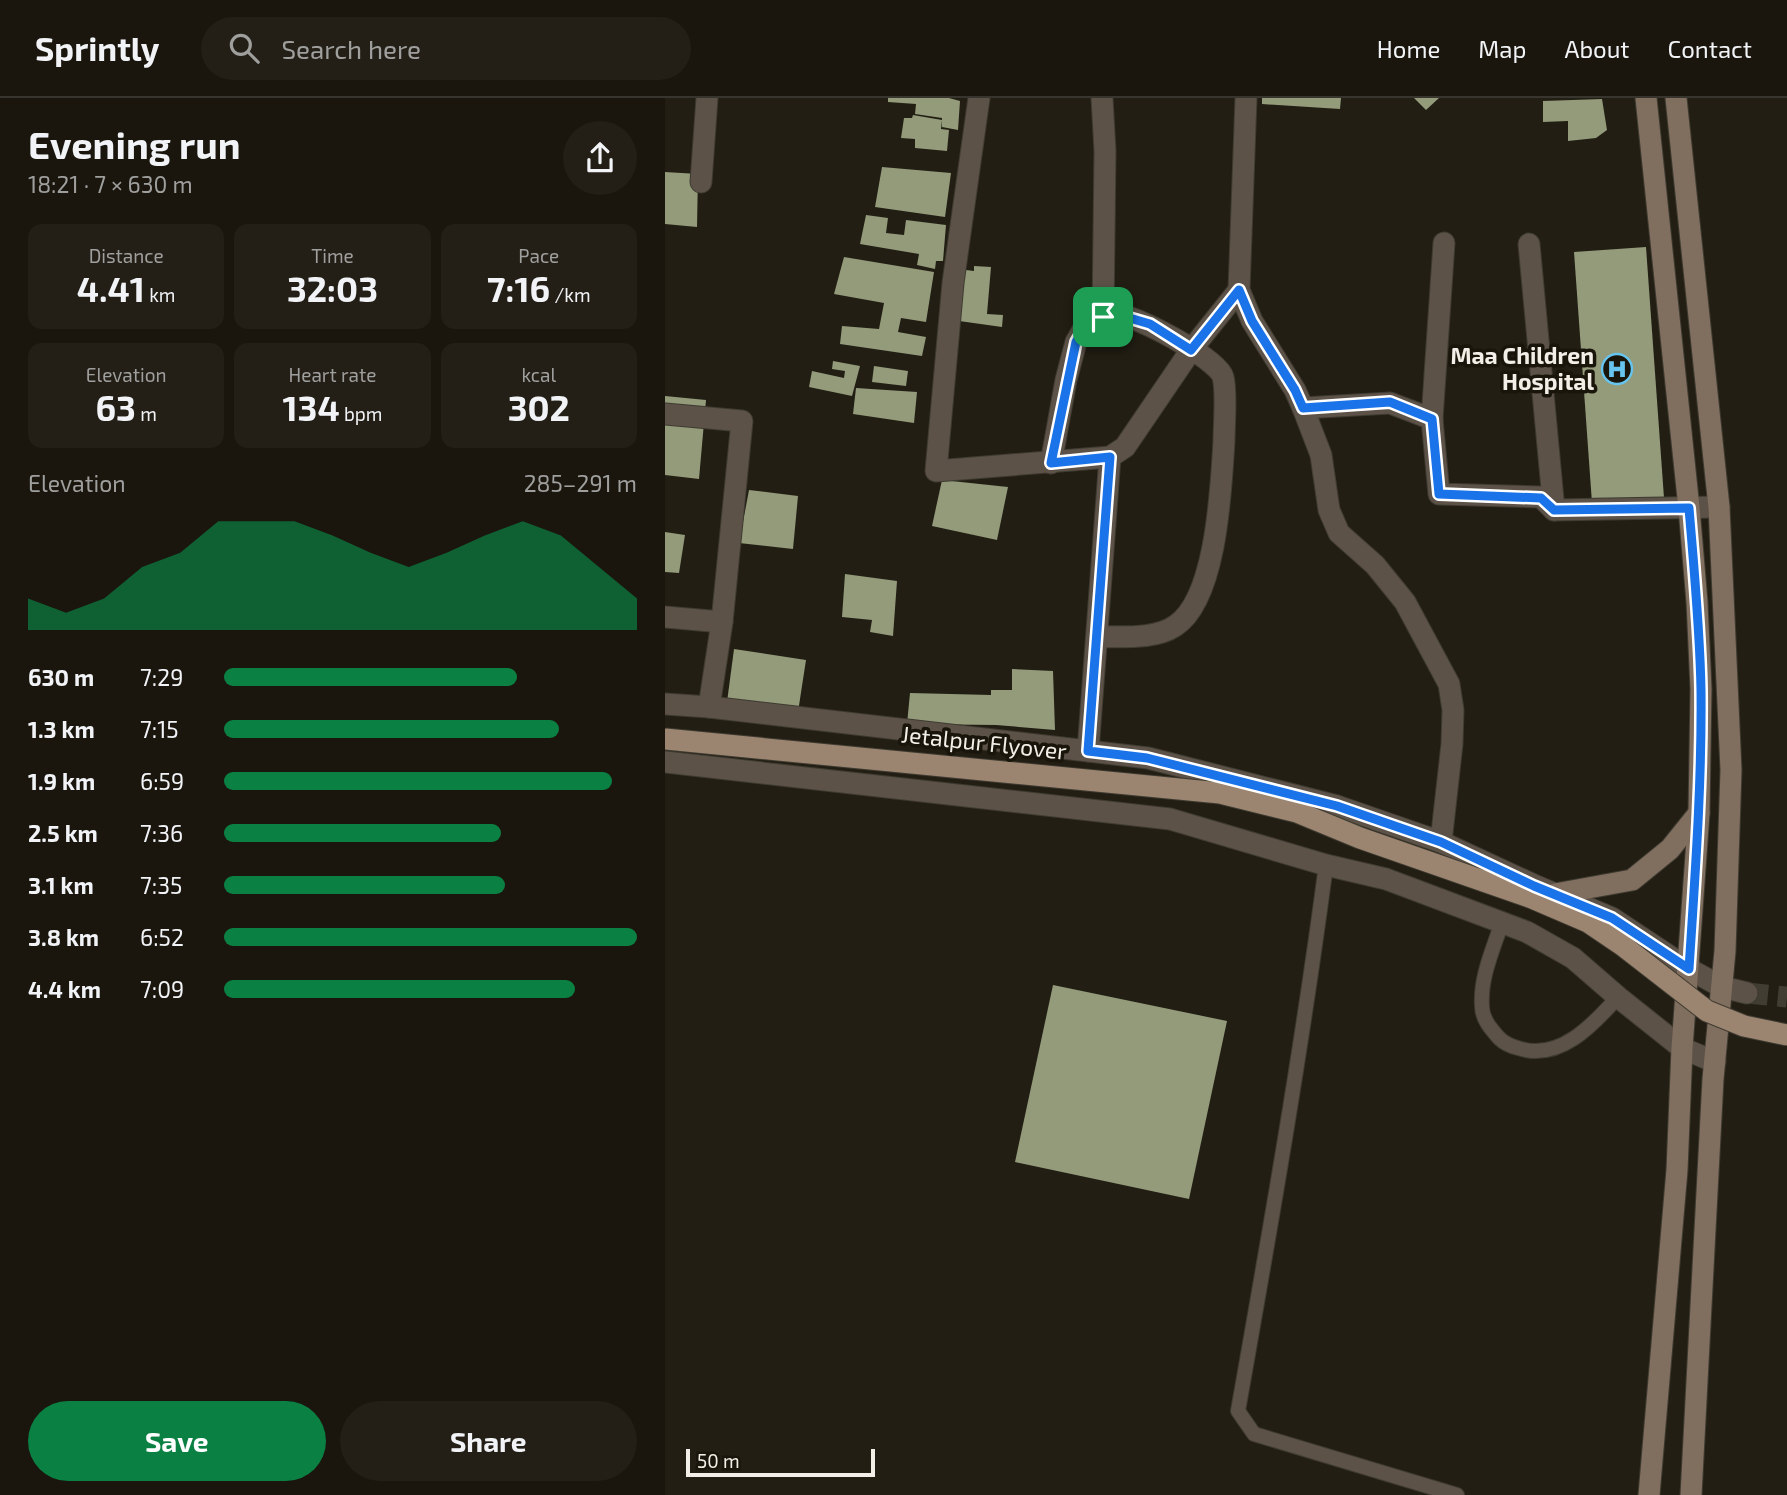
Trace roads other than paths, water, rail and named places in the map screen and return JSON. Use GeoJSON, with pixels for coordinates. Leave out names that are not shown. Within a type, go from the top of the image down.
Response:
{"type":"FeatureCollection","features":[{"type":"Feature","properties":{"kind":"main road"},"geometry":{"type":"LineString","coordinates":[[1646,98],[1689,508],[1701,689],[1699,813],[1682,1048],[1677,1170],[1649,1495]]}},
{"type":"Feature","properties":{"kind":"main road"},"geometry":{"type":"LineString","coordinates":[[1676,98],[1719,507],[1731,770],[1725,951],[1714,1062],[1691,1495]]}},
{"type":"Feature","properties":{"kind":"main road"},"geometry":{"type":"LineString","coordinates":[[1652,161],[1683,157]]}},
{"type":"Feature","properties":{"kind":"main road","name":"Jetalpur Flyover"},"geometry":{"type":"LineString","coordinates":[[665,739],[1220,793],[1297,812],[1360,838],[1532,898],[1588,922],[1622,945],[1707,1012],[1744,1026],[1787,1035]]}},
{"type":"Feature","properties":{"kind":"main road"},"geometry":{"type":"LineString","coordinates":[[1555,894],[1632,880],[1670,849],[1699,813]]}},
{"type":"Feature","properties":{"kind":"street"},"geometry":{"type":"LineString","coordinates":[[701,182],[707,98]]}},
{"type":"Feature","properties":{"kind":"street"},"geometry":{"type":"LineString","coordinates":[[979,98],[953,283],[936,471],[1110,457],[1125,447],[1191,350],[1239,290]]}},
{"type":"Feature","properties":{"kind":"street"},"geometry":{"type":"LineString","coordinates":[[1102,98],[1105,151],[1103,317]]}},
{"type":"Feature","properties":{"kind":"street"},"geometry":{"type":"LineString","coordinates":[[1246,98],[1239,290],[1252,321],[1295,390],[1303,408],[1321,456],[1329,510],[1339,533],[1375,565],[1405,602],[1449,684],[1453,710],[1452,744],[1441,842]]}},
{"type":"Feature","properties":{"kind":"street"},"geometry":{"type":"LineString","coordinates":[[1444,243],[1432,419],[1439,494],[1541,498],[1554,510],[1719,507]]}},
{"type":"Feature","properties":{"kind":"street"},"geometry":{"type":"LineString","coordinates":[[1528,244],[1554,510]]}},
{"type":"Feature","properties":{"kind":"street"},"geometry":{"type":"LineString","coordinates":[[1051,463],[1076,342],[1089,319],[1116,314],[1150,324],[1216,366],[1223,377],[1220,509],[1209,569],[1192,606],[1176,626],[1155,634],[1097,637]]}},
{"type":"Feature","properties":{"kind":"street"},"geometry":{"type":"LineString","coordinates":[[1303,408],[1390,402],[1432,419]]}},
{"type":"Feature","properties":{"kind":"street"},"geometry":{"type":"LineString","coordinates":[[665,414],[742,421],[722,622],[709,707]]}},
{"type":"Feature","properties":{"kind":"street"},"geometry":{"type":"LineString","coordinates":[[1088,751],[1110,457]]}},
{"type":"Feature","properties":{"kind":"street"},"geometry":{"type":"LineString","coordinates":[[665,617],[722,622]]}},
{"type":"Feature","properties":{"kind":"street"},"geometry":{"type":"LineString","coordinates":[[665,704],[1147,758],[1337,806],[1441,842],[1612,918],[1721,987],[1747,993]]}},
{"type":"Feature","properties":{"kind":"street"},"geometry":{"type":"LineString","coordinates":[[665,762],[1170,819],[1326,865],[1386,879],[1527,932],[1573,958],[1682,1048],[1714,1062]]}},
{"type":"Feature","properties":{"kind":"lane"},"geometry":{"type":"LineString","coordinates":[[1326,865],[1290,1116],[1238,1411],[1254,1434],[1457,1495]]}},
{"type":"Feature","properties":{"kind":"lane"},"geometry":{"type":"LineString","coordinates":[[1502,922],[1486,970],[1482,988],[1482,1010],[1489,1027],[1504,1044],[1527,1051],[1546,1050],[1573,1040],[1593,1024],[1618,997]]}},
{"type":"Feature","properties":{"kind":"tunnel"},"geometry":{"type":"LineString","coordinates":[[1747,993],[1787,997]]}},
{"type":"Feature","properties":{"kind":"place","name":"Maa Children Hospital"},"geometry":{"type":"Point","coordinates":[1617,369]}}]}
